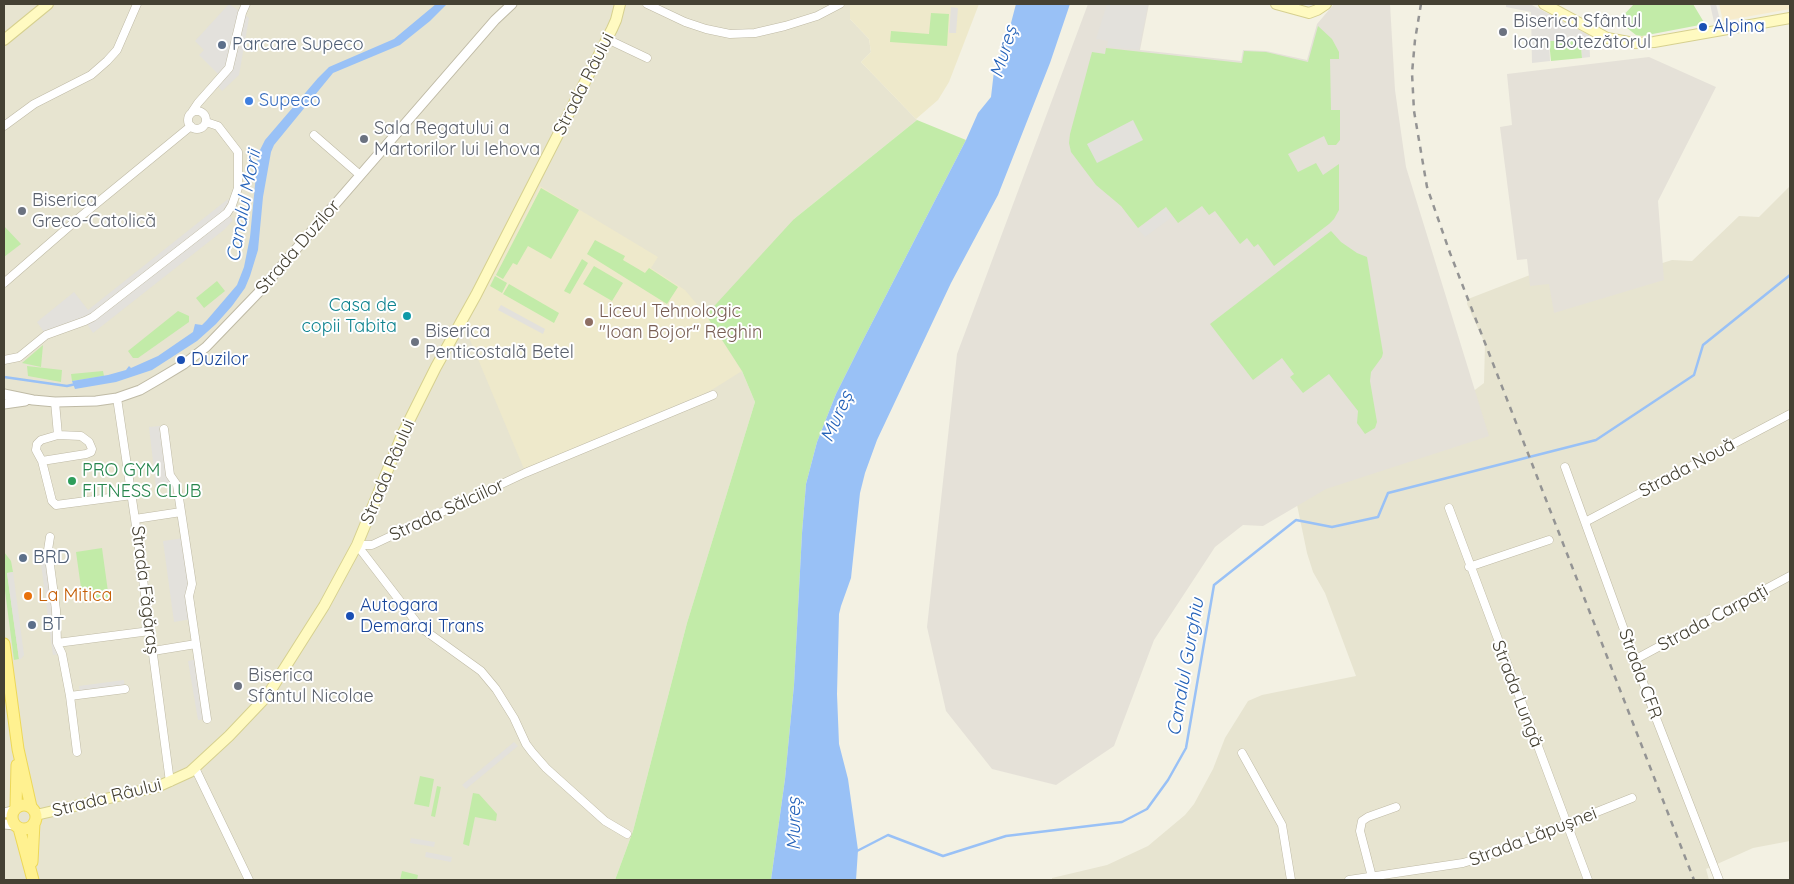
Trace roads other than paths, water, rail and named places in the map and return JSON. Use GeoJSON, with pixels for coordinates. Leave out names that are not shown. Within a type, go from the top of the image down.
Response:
{"type":"FeatureCollection","features":[{"type":"Feature","properties":{"kind":"main road"},"geometry":{"type":"LineString","coordinates":[[4,40],[48,4]]}},
{"type":"Feature","properties":{"kind":"main road","name":"Strada Râului"},"geometry":{"type":"LineString","coordinates":[[34,815],[157,787],[190,772],[229,736],[267,696],[324,606],[357,545],[402,435],[607,39],[616,20],[620,4]]}},
{"type":"Feature","properties":{"kind":"main road"},"geometry":{"type":"LineString","coordinates":[[1276,4],[1310,13],[1326,4]]}},
{"type":"Feature","properties":{"kind":"main road"},"geometry":{"type":"LineString","coordinates":[[1544,4],[1607,38],[1634,43],[1654,42],[1790,18]]}},
{"type":"Feature","properties":{"kind":"main road"},"geometry":{"type":"LineString","coordinates":[[4,644],[18,749],[34,815],[33,876]]}},
{"type":"Feature","properties":{"kind":"main road"},"geometry":{"type":"LineString","coordinates":[[18,749],[11,810],[12,826],[33,876]]}},
{"type":"Feature","properties":{"kind":"main road"},"geometry":{"type":"LineString","coordinates":[[11,810],[23,804],[34,815]]}},
{"type":"Feature","properties":{"kind":"main road"},"geometry":{"type":"LineString","coordinates":[[12,826],[27,828],[34,815]]}},
{"type":"Feature","properties":{"kind":"street"},"geometry":{"type":"LineString","coordinates":[[4,126],[34,104],[91,75],[107,62],[116,50],[137,4]]}},
{"type":"Feature","properties":{"kind":"street"},"geometry":{"type":"LineString","coordinates":[[192,112],[197,110],[206,116],[206,122],[200,128],[191,126],[188,121],[192,112],[203,97],[229,68],[242,13],[246,4]]}},
{"type":"Feature","properties":{"kind":"street","name":"Strada Duzilor"},"geometry":{"type":"LineString","coordinates":[[4,394],[54,402],[96,401],[117,398],[140,390],[184,364],[206,347],[258,293],[495,20],[512,4]]}},
{"type":"Feature","properties":{"kind":"street"},"geometry":{"type":"LineString","coordinates":[[647,4],[684,22],[730,34],[755,33],[785,26],[817,16],[840,4]]}},
{"type":"Feature","properties":{"kind":"street"},"geometry":{"type":"LineString","coordinates":[[607,39],[647,58]]}},
{"type":"Feature","properties":{"kind":"street"},"geometry":{"type":"LineString","coordinates":[[202,112],[203,97]]}},
{"type":"Feature","properties":{"kind":"street"},"geometry":{"type":"LineString","coordinates":[[4,360],[19,357],[46,335],[93,317],[227,213],[238,188],[238,152],[218,126],[206,122]]}},
{"type":"Feature","properties":{"kind":"street"},"geometry":{"type":"LineString","coordinates":[[4,283],[80,217],[191,126]]}},
{"type":"Feature","properties":{"kind":"street"},"geometry":{"type":"LineString","coordinates":[[314,135],[360,175]]}},
{"type":"Feature","properties":{"kind":"street"},"geometry":{"type":"LineString","coordinates":[[4,276],[18,270]]}},
{"type":"Feature","properties":{"kind":"street","name":"Strada Sălciilor"},"geometry":{"type":"LineString","coordinates":[[357,545],[372,545],[525,473],[713,395]]}},
{"type":"Feature","properties":{"kind":"street","name":"Strada Făgăraș"},"geometry":{"type":"LineString","coordinates":[[117,398],[132,495],[170,782]]}},
{"type":"Feature","properties":{"kind":"street","name":"Strada Duzilor"},"geometry":{"type":"LineString","coordinates":[[4,404],[33,400]]}},
{"type":"Feature","properties":{"kind":"street"},"geometry":{"type":"LineString","coordinates":[[54,402],[58,435]]}},
{"type":"Feature","properties":{"kind":"street","name":"Strada Nouă"},"geometry":{"type":"LineString","coordinates":[[1584,522],[1790,414]]}},
{"type":"Feature","properties":{"kind":"street"},"geometry":{"type":"LineString","coordinates":[[164,429],[170,476],[177,485],[192,584],[189,596],[208,719]]}},
{"type":"Feature","properties":{"kind":"street"},"geometry":{"type":"LineString","coordinates":[[42,461],[90,452],[92,448],[89,442],[81,436],[58,435],[41,440],[37,444],[36,450],[42,461],[52,501],[56,505],[132,495]]}},
{"type":"Feature","properties":{"kind":"street","name":"Strada CFR"},"geometry":{"type":"LineString","coordinates":[[1565,467],[1653,710],[1719,880]]}},
{"type":"Feature","properties":{"kind":"street","name":"Strada Lungă"},"geometry":{"type":"LineString","coordinates":[[1449,508],[1469,567],[1588,880]]}},
{"type":"Feature","properties":{"kind":"street"},"geometry":{"type":"LineString","coordinates":[[135,519],[181,512]]}},
{"type":"Feature","properties":{"kind":"street"},"geometry":{"type":"LineString","coordinates":[[50,537],[48,550],[56,610],[58,643],[70,696],[77,752]]}},
{"type":"Feature","properties":{"kind":"street"},"geometry":{"type":"LineString","coordinates":[[1469,567],[1549,540]]}},
{"type":"Feature","properties":{"kind":"street"},"geometry":{"type":"LineString","coordinates":[[357,545],[420,627],[481,671],[496,689],[514,718],[526,744],[536,758],[605,821],[627,834]]}},
{"type":"Feature","properties":{"kind":"street","name":"Strada Carpați"},"geometry":{"type":"LineString","coordinates":[[1636,659],[1790,576]]}},
{"type":"Feature","properties":{"kind":"street"},"geometry":{"type":"LineString","coordinates":[[58,643],[150,631]]}},
{"type":"Feature","properties":{"kind":"street"},"geometry":{"type":"LineString","coordinates":[[153,651],[196,644]]}},
{"type":"Feature","properties":{"kind":"street"},"geometry":{"type":"LineString","coordinates":[[70,696],[125,689]]}},
{"type":"Feature","properties":{"kind":"street"},"geometry":{"type":"LineString","coordinates":[[1242,752],[1282,826],[1291,880]]}},
{"type":"Feature","properties":{"kind":"street"},"geometry":{"type":"LineString","coordinates":[[195,768],[249,880]]}},
{"type":"Feature","properties":{"kind":"street","name":"Strada Lăpușnei"},"geometry":{"type":"LineString","coordinates":[[1349,880],[1463,863],[1486,856],[1632,798]]}},
{"type":"Feature","properties":{"kind":"street"},"geometry":{"type":"LineString","coordinates":[[1372,877],[1360,831],[1362,821],[1396,807]]}},
{"type":"Feature","properties":{"kind":"water"},"geometry":{"type":"Polygon","coordinates":[[[436,4],[447,4],[430,21],[400,45],[333,73],[274,145],[263,197],[258,250],[250,276],[245,288],[216,324],[197,341],[152,370],[116,382],[75,389],[72,381],[126,370],[129,366],[131,368],[158,356],[193,332],[195,324],[202,325],[207,320],[237,285],[244,267],[250,237],[258,154],[265,140],[329,67],[394,39],[436,4]]]}},
{"type":"Feature","properties":{"kind":"water","name":"Mureș"},"geometry":{"type":"Polygon","coordinates":[[[1016,4],[1070,4],[1050,63],[998,195],[951,283],[877,440],[860,493],[851,578],[839,614],[837,694],[839,744],[848,779],[858,850],[856,880],[771,880],[785,779],[794,685],[806,484],[817,442],[836,394],[861,344],[978,113],[991,97],[994,71],[1006,42],[1016,4]]]}},
{"type":"Feature","properties":{"kind":"waterway","name":"Canalul Gurghiu"},"geometry":{"type":"LineString","coordinates":[[857,851],[888,835],[943,856],[1006,836],[1122,822],[1147,809],[1168,780],[1186,748],[1214,585],[1296,520],[1332,527],[1378,517],[1388,493],[1596,440],[1694,375],[1703,345],[1790,275]]}},
{"type":"Feature","properties":{"kind":"waterway","name":"Canalul Morii"},"geometry":{"type":"LineString","coordinates":[[4,377],[67,386],[76,384]]}},
{"type":"Feature","properties":{"kind":"railway"},"geometry":{"type":"LineString","coordinates":[[1421,4],[1412,73],[1414,111],[1427,187],[1450,253],[1694,880]]}},
{"type":"Feature","properties":{"kind":"place","name":"Alpina"},"geometry":{"type":"Point","coordinates":[1703,27]}},
{"type":"Feature","properties":{"kind":"place","name":"Biserica Sfântul Ioan Botezătorul"},"geometry":{"type":"Point","coordinates":[1503,32]}},
{"type":"Feature","properties":{"kind":"place","name":"Parcare Supeco"},"geometry":{"type":"Point","coordinates":[222,45]}},
{"type":"Feature","properties":{"kind":"place","name":"Supeco"},"geometry":{"type":"Point","coordinates":[249,101]}},
{"type":"Feature","properties":{"kind":"place","name":"Sala Regatului a Martorilor lui Iehova"},"geometry":{"type":"Point","coordinates":[364,139]}},
{"type":"Feature","properties":{"kind":"place","name":"Biserica Greco-Catolică"},"geometry":{"type":"Point","coordinates":[22,211]}},
{"type":"Feature","properties":{"kind":"place","name":"Casa de copii Tabita"},"geometry":{"type":"Point","coordinates":[407,316]}},
{"type":"Feature","properties":{"kind":"place","name":"Liceul Tehnologic \"Ioan Bojor\" Reghin"},"geometry":{"type":"Point","coordinates":[589,322]}},
{"type":"Feature","properties":{"kind":"place","name":"Biserica Penticostală Betel"},"geometry":{"type":"Point","coordinates":[415,342]}},
{"type":"Feature","properties":{"kind":"place","name":"Duzilor"},"geometry":{"type":"Point","coordinates":[181,360]}},
{"type":"Feature","properties":{"kind":"place","name":"PRO GYM FITNESS CLUB"},"geometry":{"type":"Point","coordinates":[72,481]}},
{"type":"Feature","properties":{"kind":"place","name":"BRD"},"geometry":{"type":"Point","coordinates":[23,558]}},
{"type":"Feature","properties":{"kind":"place","name":"La Mitica"},"geometry":{"type":"Point","coordinates":[28,596]}},
{"type":"Feature","properties":{"kind":"place","name":"Autogara Demaraj Trans"},"geometry":{"type":"Point","coordinates":[350,616]}},
{"type":"Feature","properties":{"kind":"place","name":"BT"},"geometry":{"type":"Point","coordinates":[32,625]}},
{"type":"Feature","properties":{"kind":"place","name":"Biserica Sfântul Nicolae"},"geometry":{"type":"Point","coordinates":[238,686]}}]}
